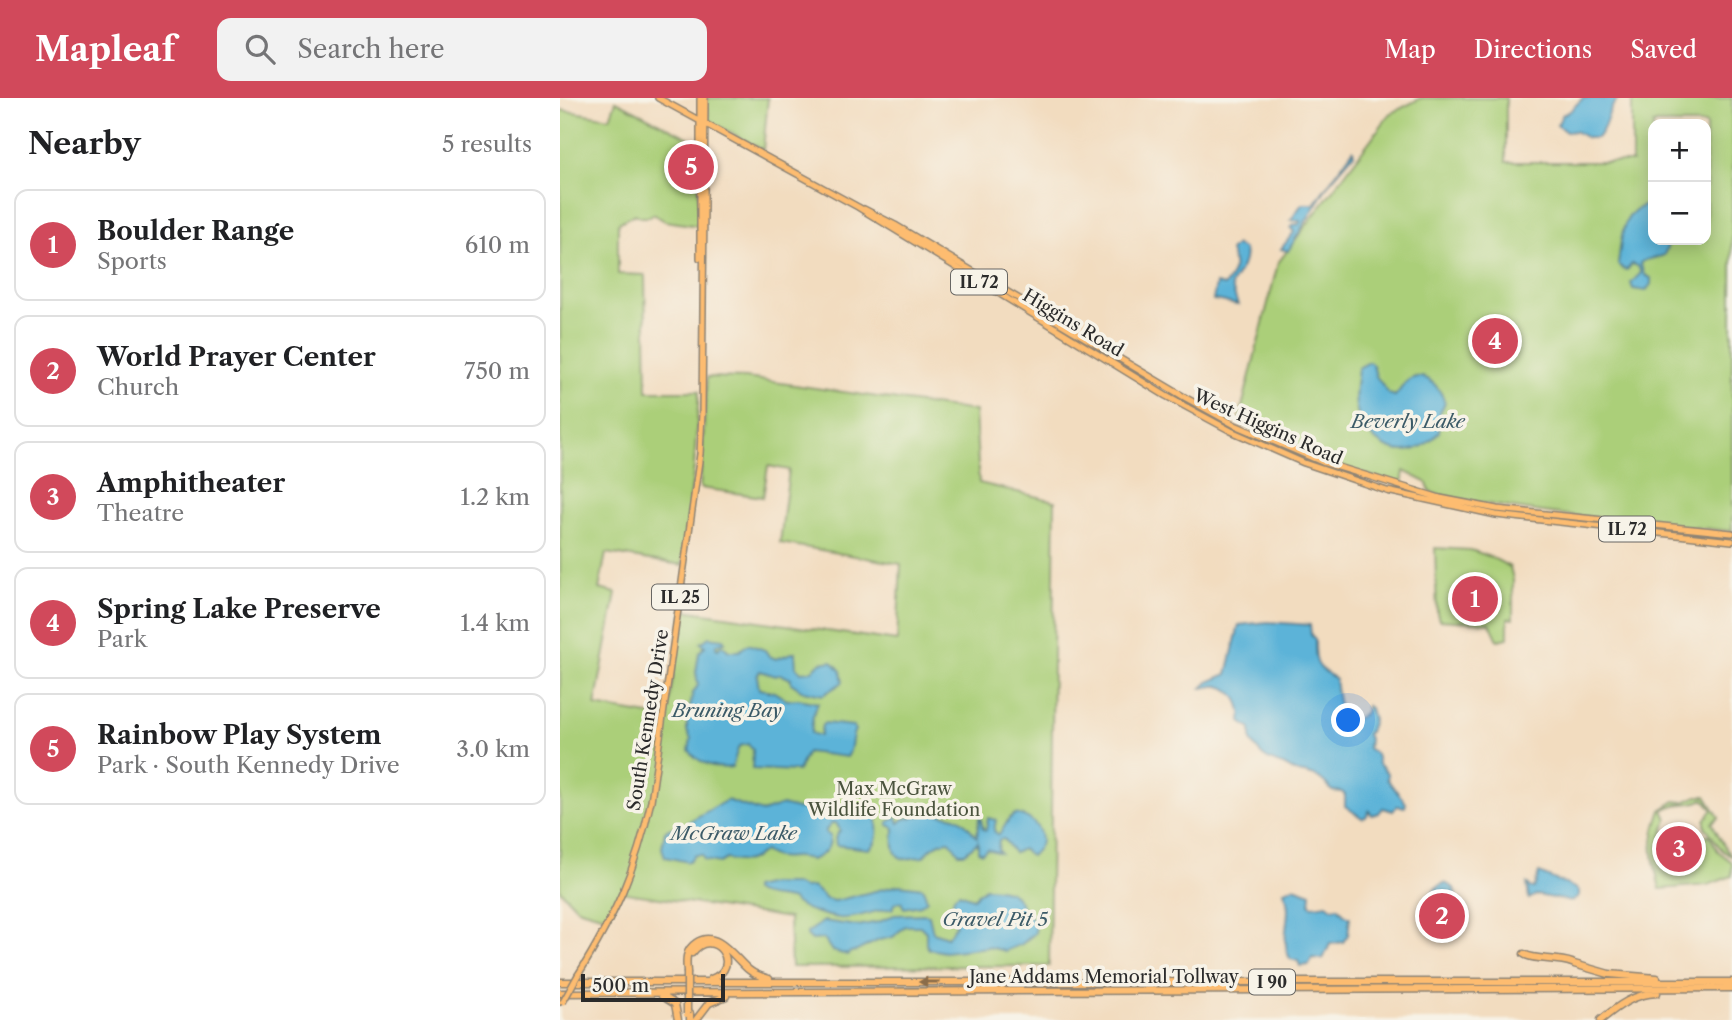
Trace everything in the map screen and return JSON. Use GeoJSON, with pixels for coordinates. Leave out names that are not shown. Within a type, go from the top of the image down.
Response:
{"type":"FeatureCollection","features":[{"type":"Feature","properties":{"kind":"highway"},"geometry":{"type":"LineString","coordinates":[[688,1017],[687,957],[691,947],[699,941],[711,939],[722,943],[754,974],[788,981]]}},
{"type":"Feature","properties":{"kind":"highway"},"geometry":{"type":"LineString","coordinates":[[674,981],[717,977],[726,965],[723,951],[713,944],[698,946],[691,956],[688,972]]}},
{"type":"Feature","properties":{"kind":"highway"},"geometry":{"type":"LineString","coordinates":[[1524,954],[1532,958],[1556,958],[1624,976],[1732,981]]}},
{"type":"Feature","properties":{"kind":"highway"},"geometry":{"type":"LineString","coordinates":[[1523,962],[1545,958]]}},
{"type":"Feature","properties":{"kind":"highway","name":"Jane Addams Memorial Tollway"},"geometry":{"type":"LineString","coordinates":[[560,982],[1732,981]]}},
{"type":"Feature","properties":{"kind":"highway"},"geometry":{"type":"LineString","coordinates":[[1601,1020],[1626,1001],[1639,995],[1732,989]]}},
{"type":"Feature","properties":{"kind":"highway","name":"Jane Addams Memorial Tollway"},"geometry":{"type":"LineString","coordinates":[[560,993],[1732,989]]}},
{"type":"Feature","properties":{"kind":"highway"},"geometry":{"type":"LineString","coordinates":[[643,993],[670,999],[678,1010],[678,1020]]}},
{"type":"Feature","properties":{"kind":"highway"},"geometry":{"type":"LineString","coordinates":[[696,1020],[709,1003],[722,997],[804,993]]}},
{"type":"Feature","properties":{"kind":"main road","name":"Higgins Road"},"geometry":{"type":"LineString","coordinates":[[658,98],[858,207],[1166,396]]}},
{"type":"Feature","properties":{"kind":"main road","name":"South Kennedy Drive"},"geometry":{"type":"LineString","coordinates":[[702,98],[700,260],[703,293]]}},
{"type":"Feature","properties":{"kind":"main road","name":"South Kennedy Drive"},"geometry":{"type":"LineString","coordinates":[[561,1001],[622,897],[651,800],[694,507],[702,413],[702,122]]}},
{"type":"Feature","properties":{"kind":"main road"},"geometry":{"type":"LineString","coordinates":[[704,137],[710,130],[722,132]]}},
{"type":"Feature","properties":{"kind":"main road","name":"Higgins Road"},"geometry":{"type":"LineString","coordinates":[[858,207],[895,225],[1168,387]]}},
{"type":"Feature","properties":{"kind":"main road","name":"West Higgins Road"},"geometry":{"type":"LineString","coordinates":[[1168,387],[1235,425],[1308,457],[1440,498],[1521,512],[1732,533]]}},
{"type":"Feature","properties":{"kind":"main road","name":"West Higgins Road"},"geometry":{"type":"LineString","coordinates":[[1166,396],[1231,430],[1304,463],[1387,491],[1496,515],[1732,541]]}},
{"type":"Feature","properties":{"kind":"main road","name":"IL 25"},"geometry":{"type":"LineString","coordinates":[[560,1009],[561,1001]]}},
{"type":"Feature","properties":{"kind":"green space"},"geometry":{"type":"Polygon","coordinates":[[[707,98],[768,98],[763,150],[709,121],[707,98]]]}},
{"type":"Feature","properties":{"kind":"green space"},"geometry":{"type":"Polygon","coordinates":[[[1421,98],[1506,98],[1506,162],[1632,162],[1632,98],[1732,98],[1732,531],[1543,512],[1431,493],[1426,482],[1404,471],[1402,485],[1350,470],[1280,444],[1238,423],[1278,263],[1390,114],[1421,98]]]}},
{"type":"Feature","properties":{"kind":"green space","name":"Max McGraw Wildlife Foundation"},"geometry":{"type":"Polygon","coordinates":[[[616,101],[697,142],[699,226],[665,221],[653,214],[650,217],[641,217],[635,214],[618,223],[618,274],[645,275],[647,391],[699,391],[694,467],[682,565],[606,553],[599,589],[616,593],[595,706],[667,718],[683,610],[897,641],[901,564],[780,543],[789,470],[768,466],[763,497],[700,488],[707,377],[746,378],[975,411],[979,483],[1055,501],[1049,966],[791,967],[789,918],[621,892],[608,917],[577,908],[560,890],[560,110],[610,118],[616,101]]]}},
{"type":"Feature","properties":{"kind":"green space"},"geometry":{"type":"Polygon","coordinates":[[[1435,548],[1471,550],[1510,567],[1513,579],[1513,619],[1508,618],[1508,638],[1498,640],[1490,623],[1439,620],[1435,548]]]}},
{"type":"Feature","properties":{"kind":"green space"},"geometry":{"type":"Polygon","coordinates":[[[1697,796],[1706,796],[1719,817],[1712,823],[1732,856],[1720,847],[1705,827],[1705,820],[1713,809],[1704,799],[1663,810],[1667,819],[1662,837],[1681,845],[1690,837],[1709,835],[1718,851],[1732,862],[1732,876],[1708,885],[1660,889],[1653,842],[1661,810],[1675,801],[1684,802],[1697,796]]]}},
{"type":"Feature","properties":{"kind":"water"},"geometry":{"type":"Polygon","coordinates":[[[1583,98],[1620,98],[1612,106],[1597,138],[1587,138],[1575,131],[1566,132],[1557,125],[1563,114],[1569,112],[1583,98]]]}},
{"type":"Feature","properties":{"kind":"water"},"geometry":{"type":"Polygon","coordinates":[[[1353,150],[1354,154],[1330,182],[1353,150]]]}},
{"type":"Feature","properties":{"kind":"water"},"geometry":{"type":"Polygon","coordinates":[[[1328,184],[1288,251],[1281,249],[1294,232],[1292,225],[1299,224],[1300,221],[1291,220],[1302,204],[1314,204],[1328,184]]]}},
{"type":"Feature","properties":{"kind":"water"},"geometry":{"type":"Polygon","coordinates":[[[1648,204],[1648,245],[1668,245],[1664,255],[1640,263],[1645,275],[1651,278],[1651,284],[1646,291],[1633,289],[1631,283],[1641,273],[1638,266],[1632,264],[1627,270],[1618,264],[1627,220],[1639,208],[1648,204]]]}},
{"type":"Feature","properties":{"kind":"water"},"geometry":{"type":"Polygon","coordinates":[[[1236,245],[1244,250],[1245,254],[1241,268],[1231,285],[1238,305],[1213,300],[1216,284],[1224,286],[1231,277],[1233,266],[1230,251],[1236,245]]]}},
{"type":"Feature","properties":{"kind":"water","name":"Beverly Lake"},"geometry":{"type":"Polygon","coordinates":[[[1369,362],[1389,394],[1395,396],[1406,382],[1413,378],[1425,378],[1435,385],[1445,403],[1440,412],[1439,432],[1428,443],[1404,451],[1381,444],[1371,436],[1363,425],[1356,406],[1358,368],[1369,362]]]}},
{"type":"Feature","properties":{"kind":"water"},"geometry":{"type":"Polygon","coordinates":[[[1268,622],[1310,625],[1311,635],[1315,639],[1317,663],[1335,678],[1337,698],[1343,712],[1351,722],[1364,714],[1367,706],[1370,708],[1373,720],[1367,734],[1368,748],[1376,754],[1378,763],[1388,774],[1387,779],[1406,803],[1405,807],[1397,806],[1393,811],[1383,808],[1372,815],[1369,811],[1366,817],[1362,818],[1345,806],[1345,795],[1342,792],[1332,791],[1316,777],[1295,771],[1261,754],[1251,741],[1251,729],[1241,722],[1239,705],[1230,691],[1219,686],[1202,688],[1208,682],[1227,674],[1239,625],[1268,622]]]}},
{"type":"Feature","properties":{"kind":"water","name":"Bruning Bay"},"geometry":{"type":"Polygon","coordinates":[[[709,637],[723,639],[725,642],[717,644],[716,648],[722,645],[729,651],[739,651],[748,644],[765,650],[769,656],[776,659],[795,652],[796,667],[801,672],[812,671],[820,663],[832,661],[841,671],[843,682],[823,695],[803,691],[791,683],[791,679],[780,674],[776,676],[760,671],[757,676],[759,689],[774,692],[787,700],[818,703],[811,733],[820,736],[825,723],[853,726],[855,730],[847,757],[807,752],[798,771],[752,769],[753,750],[748,744],[739,746],[732,767],[714,766],[697,759],[689,750],[691,739],[687,731],[687,721],[693,693],[698,685],[696,672],[699,653],[705,646],[701,643],[709,637]]]}},
{"type":"Feature","properties":{"kind":"water","name":"McGraw Lake"},"geometry":{"type":"Polygon","coordinates":[[[727,800],[762,812],[782,805],[797,809],[869,811],[877,818],[876,839],[869,849],[836,845],[835,838],[840,830],[836,823],[832,823],[826,830],[830,836],[827,848],[811,860],[776,857],[764,851],[743,862],[726,859],[719,863],[704,860],[702,855],[695,855],[688,862],[665,857],[662,848],[665,831],[674,827],[678,830],[685,828],[688,822],[727,800]]]}},
{"type":"Feature","properties":{"kind":"water"},"geometry":{"type":"Polygon","coordinates":[[[930,813],[957,818],[977,837],[979,818],[986,830],[988,818],[996,820],[994,831],[999,835],[1009,819],[1015,814],[1020,815],[1029,819],[1039,830],[1041,843],[1031,856],[1022,849],[1014,853],[1004,839],[999,840],[1000,853],[987,849],[982,853],[978,851],[978,842],[965,853],[959,853],[950,841],[938,844],[923,857],[905,859],[897,855],[894,828],[888,825],[888,822],[897,817],[899,823],[904,819],[930,813]]]}},
{"type":"Feature","properties":{"kind":"water"},"geometry":{"type":"Polygon","coordinates":[[[1539,873],[1575,888],[1579,891],[1579,896],[1572,901],[1536,895],[1529,899],[1527,884],[1534,888],[1539,873]]]}},
{"type":"Feature","properties":{"kind":"water"},"geometry":{"type":"Polygon","coordinates":[[[1445,883],[1454,888],[1458,906],[1454,917],[1442,922],[1445,913],[1442,911],[1438,914],[1439,921],[1433,917],[1429,901],[1434,890],[1445,883]]]}},
{"type":"Feature","properties":{"kind":"water"},"geometry":{"type":"Polygon","coordinates":[[[770,884],[813,887],[826,899],[835,901],[899,885],[923,888],[927,900],[921,905],[904,908],[901,902],[896,903],[892,909],[839,918],[812,911],[792,900],[753,891],[753,888],[770,884]]]}},
{"type":"Feature","properties":{"kind":"water"},"geometry":{"type":"Polygon","coordinates":[[[1294,887],[1311,893],[1310,905],[1327,904],[1332,908],[1338,907],[1350,917],[1348,935],[1343,942],[1330,944],[1323,959],[1312,958],[1309,965],[1300,966],[1298,961],[1290,959],[1287,950],[1288,909],[1284,891],[1294,887]]]}},
{"type":"Feature","properties":{"kind":"water","name":"Gravel Pit 5"},"geometry":{"type":"Polygon","coordinates":[[[985,888],[999,889],[1015,895],[1024,910],[1036,921],[1035,933],[1022,944],[1005,951],[988,947],[945,952],[929,949],[926,932],[920,926],[905,926],[893,937],[879,940],[848,955],[832,951],[824,939],[812,940],[807,935],[824,921],[857,926],[879,922],[894,915],[925,914],[929,915],[933,932],[947,937],[956,925],[950,913],[956,909],[952,906],[954,897],[959,893],[973,898],[985,888]]]}},
{"type":"Feature","properties":{"kind":"place","name":"Rainbow Play System"},"geometry":{"type":"Point","coordinates":[691,167]}},
{"type":"Feature","properties":{"kind":"place","name":"Spring Lake Preserve"},"geometry":{"type":"Point","coordinates":[1495,341]}},
{"type":"Feature","properties":{"kind":"place","name":"Boulder Range"},"geometry":{"type":"Point","coordinates":[1475,599]}},
{"type":"Feature","properties":{"kind":"place","name":"Amphitheater"},"geometry":{"type":"Point","coordinates":[1679,849]}},
{"type":"Feature","properties":{"kind":"place","name":"World Prayer Center"},"geometry":{"type":"Point","coordinates":[1442,916]}}]}
